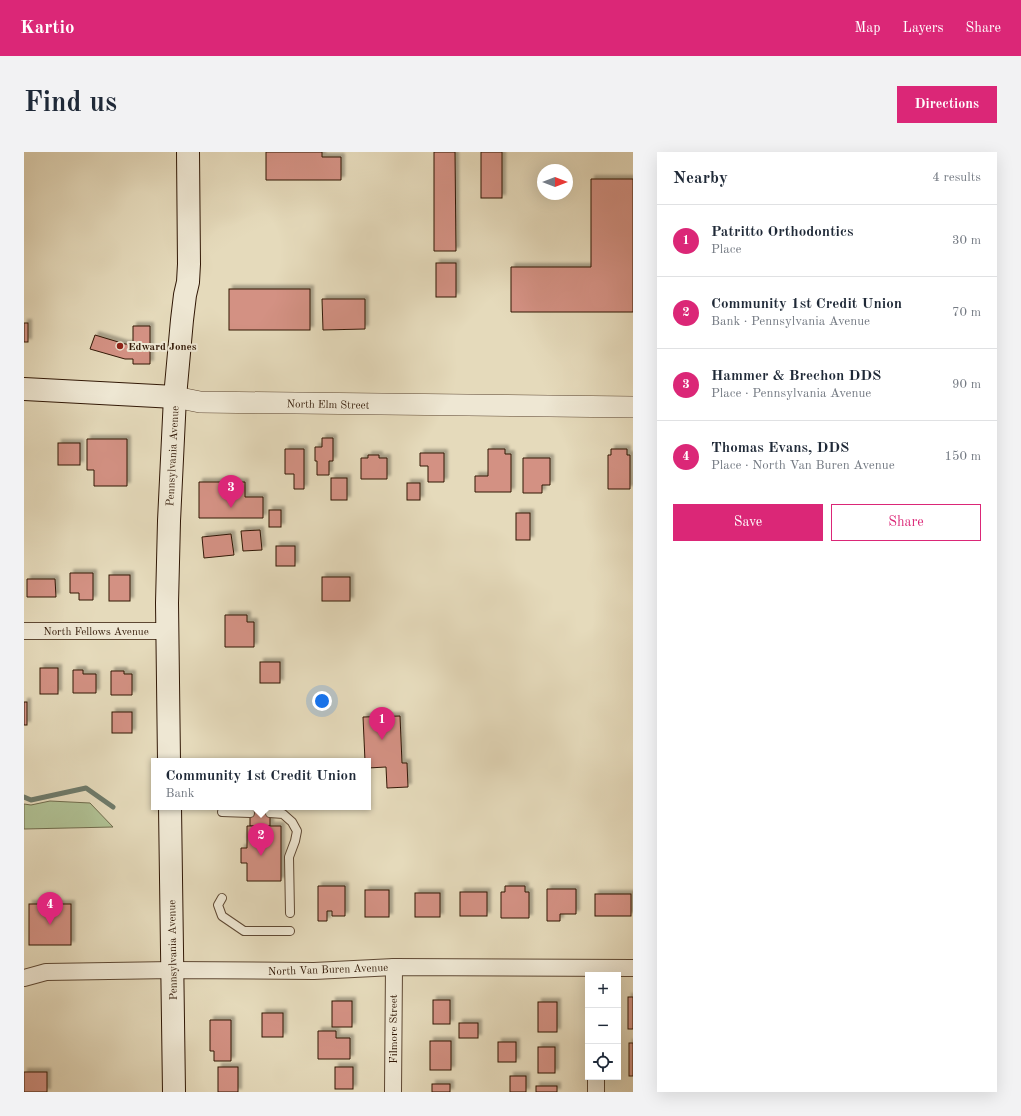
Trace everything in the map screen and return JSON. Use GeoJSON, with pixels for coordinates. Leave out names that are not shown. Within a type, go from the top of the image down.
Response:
{"type":"FeatureCollection","features":[{"type":"Feature","properties":{"kind":"main road","name":"Pennsylvania Avenue"},"geometry":{"type":"LineString","coordinates":[[169,758],[169,521],[175,397],[189,264],[188,152]]}},
{"type":"Feature","properties":{"kind":"main road","name":"North Elm Street"},"geometry":{"type":"LineString","coordinates":[[24,389],[175,397]]}},
{"type":"Feature","properties":{"kind":"main road","name":"Pennsylvania Avenue"},"geometry":{"type":"LineString","coordinates":[[170,810],[174,1092]]}},
{"type":"Feature","properties":{"kind":"street","name":"North Elm Street"},"geometry":{"type":"LineString","coordinates":[[175,397],[200,402],[633,407]]}},
{"type":"Feature","properties":{"kind":"street","name":"North Fellows Avenue"},"geometry":{"type":"LineString","coordinates":[[24,631],[168,631]]}},
{"type":"Feature","properties":{"kind":"street","name":"North Van Buren Avenue"},"geometry":{"type":"LineString","coordinates":[[24,978],[46,972],[172,970],[314,971],[394,967],[597,971],[633,968]]}},
{"type":"Feature","properties":{"kind":"street","name":"Filmore Street"},"geometry":{"type":"LineString","coordinates":[[393,1092],[394,967]]}},
{"type":"Feature","properties":{"kind":"street"},"geometry":{"type":"LineString","coordinates":[[596,1080],[596,1092]]}},
{"type":"Feature","properties":{"kind":"lane"},"geometry":{"type":"LineString","coordinates":[[222,812],[250,813]]}},
{"type":"Feature","properties":{"kind":"lane"},"geometry":{"type":"LineString","coordinates":[[270,813],[284,814],[292,822],[297,831],[289,857],[290,913]]}},
{"type":"Feature","properties":{"kind":"lane"},"geometry":{"type":"LineString","coordinates":[[222,898],[218,905],[222,916],[244,931],[290,931]]}},
{"type":"Feature","properties":{"kind":"green space"},"geometry":{"type":"Polygon","coordinates":[[[50,801],[90,803],[113,827],[24,829],[24,804],[31,805],[50,801]]]}},
{"type":"Feature","properties":{"kind":"building"},"geometry":{"type":"Polygon","coordinates":[[[266,152],[322,152],[322,157],[341,157],[341,180],[266,180],[266,152]]]}},
{"type":"Feature","properties":{"kind":"building"},"geometry":{"type":"Polygon","coordinates":[[[434,152],[455,152],[456,251],[434,251],[434,152]]]}},
{"type":"Feature","properties":{"kind":"building"},"geometry":{"type":"Polygon","coordinates":[[[481,152],[502,152],[502,198],[481,198],[481,152]]]}},
{"type":"Feature","properties":{"kind":"building"},"geometry":{"type":"Polygon","coordinates":[[[591,179],[633,179],[633,312],[511,312],[511,267],[591,267],[591,179]]]}},
{"type":"Feature","properties":{"kind":"building"},"geometry":{"type":"Polygon","coordinates":[[[436,263],[456,263],[456,297],[436,297],[436,263]]]}},
{"type":"Feature","properties":{"kind":"building"},"geometry":{"type":"Polygon","coordinates":[[[229,289],[310,289],[310,330],[229,330],[229,289]]]}},
{"type":"Feature","properties":{"kind":"building"},"geometry":{"type":"Polygon","coordinates":[[[322,299],[365,299],[365,329],[323,330],[322,299]]]}},
{"type":"Feature","properties":{"kind":"building"},"geometry":{"type":"Polygon","coordinates":[[[24,323],[28,323],[28,342],[24,342],[24,323]]]}},
{"type":"Feature","properties":{"kind":"building","name":"Edward Jones"},"geometry":{"type":"Polygon","coordinates":[[[133,326],[150,326],[150,364],[133,364],[133,359],[125,359],[90,349],[95,335],[125,344],[133,344],[133,326]]]}},
{"type":"Feature","properties":{"kind":"building"},"geometry":{"type":"Polygon","coordinates":[[[322,438],[333,438],[333,461],[329,461],[329,475],[317,475],[315,447],[322,447],[322,438]]]}},
{"type":"Feature","properties":{"kind":"building"},"geometry":{"type":"Polygon","coordinates":[[[87,439],[127,439],[127,486],[94,486],[94,470],[87,470],[87,439]]]}},
{"type":"Feature","properties":{"kind":"building"},"geometry":{"type":"Polygon","coordinates":[[[58,443],[80,443],[80,465],[58,465],[58,443]]]}},
{"type":"Feature","properties":{"kind":"building"},"geometry":{"type":"Polygon","coordinates":[[[285,449],[304,449],[304,489],[294,489],[294,474],[285,474],[285,449]]]}},
{"type":"Feature","properties":{"kind":"building"},"geometry":{"type":"Polygon","coordinates":[[[488,449],[505,449],[505,454],[511,454],[511,492],[475,492],[475,476],[488,476],[488,449]]]}},
{"type":"Feature","properties":{"kind":"building"},"geometry":{"type":"Polygon","coordinates":[[[611,449],[627,449],[627,455],[630,455],[630,489],[608,489],[608,455],[611,455],[611,449]]]}},
{"type":"Feature","properties":{"kind":"building"},"geometry":{"type":"Polygon","coordinates":[[[420,453],[444,453],[444,482],[428,482],[428,466],[420,466],[420,453]]]}},
{"type":"Feature","properties":{"kind":"building"},"geometry":{"type":"Polygon","coordinates":[[[368,455],[379,455],[379,458],[387,458],[387,479],[361,479],[361,458],[368,458],[368,455]]]}},
{"type":"Feature","properties":{"kind":"building"},"geometry":{"type":"Polygon","coordinates":[[[523,458],[550,458],[550,485],[542,485],[542,493],[523,493],[523,458]]]}},
{"type":"Feature","properties":{"kind":"building"},"geometry":{"type":"Polygon","coordinates":[[[331,478],[347,478],[347,500],[331,500],[331,478]]]}},
{"type":"Feature","properties":{"kind":"building"},"geometry":{"type":"Polygon","coordinates":[[[199,482],[245,482],[245,497],[263,497],[263,518],[199,518],[199,482]]]}},
{"type":"Feature","properties":{"kind":"building"},"geometry":{"type":"Polygon","coordinates":[[[407,483],[420,483],[420,500],[407,500],[407,483]]]}},
{"type":"Feature","properties":{"kind":"building"},"geometry":{"type":"Polygon","coordinates":[[[269,510],[281,510],[281,527],[269,527],[269,510]]]}},
{"type":"Feature","properties":{"kind":"building"},"geometry":{"type":"Polygon","coordinates":[[[516,513],[530,513],[530,540],[516,540],[516,513]]]}},
{"type":"Feature","properties":{"kind":"building"},"geometry":{"type":"Polygon","coordinates":[[[260,530],[262,550],[243,551],[241,531],[260,530]]]}},
{"type":"Feature","properties":{"kind":"building"},"geometry":{"type":"Polygon","coordinates":[[[231,534],[234,555],[204,558],[202,537],[231,534]]]}},
{"type":"Feature","properties":{"kind":"building"},"geometry":{"type":"Polygon","coordinates":[[[276,546],[295,546],[295,566],[276,566],[276,546]]]}},
{"type":"Feature","properties":{"kind":"building"},"geometry":{"type":"Polygon","coordinates":[[[70,573],[93,573],[93,600],[79,600],[79,593],[70,593],[70,573]]]}},
{"type":"Feature","properties":{"kind":"building"},"geometry":{"type":"Polygon","coordinates":[[[109,575],[130,575],[130,601],[109,601],[109,575]]]}},
{"type":"Feature","properties":{"kind":"building"},"geometry":{"type":"Polygon","coordinates":[[[322,577],[350,577],[350,601],[322,601],[322,577]]]}},
{"type":"Feature","properties":{"kind":"building"},"geometry":{"type":"Polygon","coordinates":[[[27,579],[55,579],[56,597],[27,597],[27,579]]]}},
{"type":"Feature","properties":{"kind":"building"},"geometry":{"type":"Polygon","coordinates":[[[225,615],[247,615],[247,622],[254,622],[254,647],[225,647],[225,615]]]}},
{"type":"Feature","properties":{"kind":"building"},"geometry":{"type":"Polygon","coordinates":[[[260,662],[280,662],[280,683],[260,683],[260,662]]]}},
{"type":"Feature","properties":{"kind":"building"},"geometry":{"type":"Polygon","coordinates":[[[40,668],[58,668],[58,694],[40,694],[40,668]]]}},
{"type":"Feature","properties":{"kind":"building"},"geometry":{"type":"Polygon","coordinates":[[[73,670],[83,670],[83,674],[96,674],[96,693],[73,693],[73,670]]]}},
{"type":"Feature","properties":{"kind":"building"},"geometry":{"type":"Polygon","coordinates":[[[111,671],[124,671],[124,674],[132,674],[132,695],[111,695],[111,671]]]}},
{"type":"Feature","properties":{"kind":"building"},"geometry":{"type":"Polygon","coordinates":[[[24,702],[27,702],[27,725],[24,725],[24,702]]]}},
{"type":"Feature","properties":{"kind":"building"},"geometry":{"type":"Polygon","coordinates":[[[112,712],[132,712],[132,733],[112,733],[112,712]]]}},
{"type":"Feature","properties":{"kind":"building"},"geometry":{"type":"Polygon","coordinates":[[[400,716],[402,763],[407,763],[408,787],[387,788],[386,767],[371,768],[371,758],[365,758],[363,717],[400,716]]]}},
{"type":"Feature","properties":{"kind":"building"},"geometry":{"type":"Polygon","coordinates":[[[250,810],[270,810],[270,826],[250,826],[250,810]]]}},
{"type":"Feature","properties":{"kind":"building"},"geometry":{"type":"Polygon","coordinates":[[[247,826],[281,826],[281,881],[247,881],[247,863],[241,863],[241,848],[247,848],[247,826]]]}},
{"type":"Feature","properties":{"kind":"building"},"geometry":{"type":"Polygon","coordinates":[[[318,886],[345,886],[345,916],[332,916],[332,911],[327,911],[327,921],[318,921],[318,886]]]}},
{"type":"Feature","properties":{"kind":"building"},"geometry":{"type":"Polygon","coordinates":[[[505,886],[525,886],[525,892],[529,892],[529,918],[501,918],[501,892],[505,892],[505,886]]]}},
{"type":"Feature","properties":{"kind":"building"},"geometry":{"type":"Polygon","coordinates":[[[547,889],[576,889],[576,914],[560,914],[560,921],[547,921],[547,889]]]}},
{"type":"Feature","properties":{"kind":"building"},"geometry":{"type":"Polygon","coordinates":[[[365,890],[389,890],[389,917],[365,917],[365,890]]]}},
{"type":"Feature","properties":{"kind":"building"},"geometry":{"type":"Polygon","coordinates":[[[460,892],[487,892],[487,916],[460,916],[460,892]]]}},
{"type":"Feature","properties":{"kind":"building"},"geometry":{"type":"Polygon","coordinates":[[[415,893],[440,893],[440,917],[415,917],[415,893]]]}},
{"type":"Feature","properties":{"kind":"building"},"geometry":{"type":"Polygon","coordinates":[[[595,894],[631,894],[631,916],[595,916],[595,894]]]}},
{"type":"Feature","properties":{"kind":"building"},"geometry":{"type":"Polygon","coordinates":[[[29,904],[71,904],[71,945],[29,945],[29,904]]]}},
{"type":"Feature","properties":{"kind":"building"},"geometry":{"type":"Polygon","coordinates":[[[628,997],[633,997],[633,1029],[628,1029],[628,997]]]}},
{"type":"Feature","properties":{"kind":"building"},"geometry":{"type":"Polygon","coordinates":[[[433,1000],[450,1000],[450,1024],[433,1024],[433,1000]]]}},
{"type":"Feature","properties":{"kind":"building"},"geometry":{"type":"Polygon","coordinates":[[[332,1001],[352,1001],[352,1027],[332,1027],[332,1001]]]}},
{"type":"Feature","properties":{"kind":"building"},"geometry":{"type":"Polygon","coordinates":[[[538,1002],[557,1002],[557,1032],[538,1032],[538,1002]]]}},
{"type":"Feature","properties":{"kind":"building"},"geometry":{"type":"Polygon","coordinates":[[[262,1013],[283,1013],[283,1037],[262,1037],[262,1013]]]}},
{"type":"Feature","properties":{"kind":"building"},"geometry":{"type":"Polygon","coordinates":[[[210,1020],[231,1020],[231,1061],[214,1061],[214,1051],[210,1051],[210,1020]]]}},
{"type":"Feature","properties":{"kind":"building"},"geometry":{"type":"Polygon","coordinates":[[[459,1023],[478,1023],[478,1038],[459,1038],[459,1023]]]}},
{"type":"Feature","properties":{"kind":"building"},"geometry":{"type":"Polygon","coordinates":[[[318,1031],[336,1031],[336,1038],[350,1038],[350,1059],[318,1059],[318,1031]]]}},
{"type":"Feature","properties":{"kind":"building"},"geometry":{"type":"Polygon","coordinates":[[[430,1041],[451,1041],[451,1070],[430,1070],[430,1041]]]}},
{"type":"Feature","properties":{"kind":"building"},"geometry":{"type":"Polygon","coordinates":[[[498,1042],[516,1042],[516,1062],[498,1062],[498,1042]]]}},
{"type":"Feature","properties":{"kind":"building"},"geometry":{"type":"Polygon","coordinates":[[[629,1043],[633,1043],[633,1076],[629,1076],[629,1043]]]}},
{"type":"Feature","properties":{"kind":"building"},"geometry":{"type":"Polygon","coordinates":[[[538,1047],[555,1047],[555,1073],[538,1073],[538,1047]]]}},
{"type":"Feature","properties":{"kind":"building"},"geometry":{"type":"Polygon","coordinates":[[[218,1067],[238,1067],[238,1092],[218,1092],[218,1067]]]}},
{"type":"Feature","properties":{"kind":"building"},"geometry":{"type":"Polygon","coordinates":[[[335,1067],[353,1067],[353,1089],[335,1089],[335,1067]]]}},
{"type":"Feature","properties":{"kind":"building"},"geometry":{"type":"Polygon","coordinates":[[[24,1072],[47,1072],[47,1092],[24,1092],[24,1072]]]}},
{"type":"Feature","properties":{"kind":"building"},"geometry":{"type":"Polygon","coordinates":[[[510,1076],[526,1076],[526,1092],[510,1092],[510,1076]]]}},
{"type":"Feature","properties":{"kind":"building"},"geometry":{"type":"Polygon","coordinates":[[[432,1084],[450,1084],[450,1092],[432,1092],[432,1084]]]}},
{"type":"Feature","properties":{"kind":"building"},"geometry":{"type":"Polygon","coordinates":[[[536,1086],[557,1086],[557,1092],[536,1092],[536,1086]]]}},
{"type":"Feature","properties":{"kind":"waterway"},"geometry":{"type":"LineString","coordinates":[[24,797],[31,800],[86,788],[113,807]]}},
{"type":"Feature","properties":{"kind":"place","name":"Edward Jones"},"geometry":{"type":"Point","coordinates":[120,346]}},
{"type":"Feature","properties":{"kind":"place","name":"Hammer & Brechon DDS"},"geometry":{"type":"Point","coordinates":[231,508]}},
{"type":"Feature","properties":{"kind":"place","name":"Patritto Orthodontics"},"geometry":{"type":"Point","coordinates":[382,740]}},
{"type":"Feature","properties":{"kind":"place","name":"Community 1st Credit Union"},"geometry":{"type":"Point","coordinates":[261,856]}},
{"type":"Feature","properties":{"kind":"place","name":"Thomas Evans, DDS"},"geometry":{"type":"Point","coordinates":[50,925]}}]}
